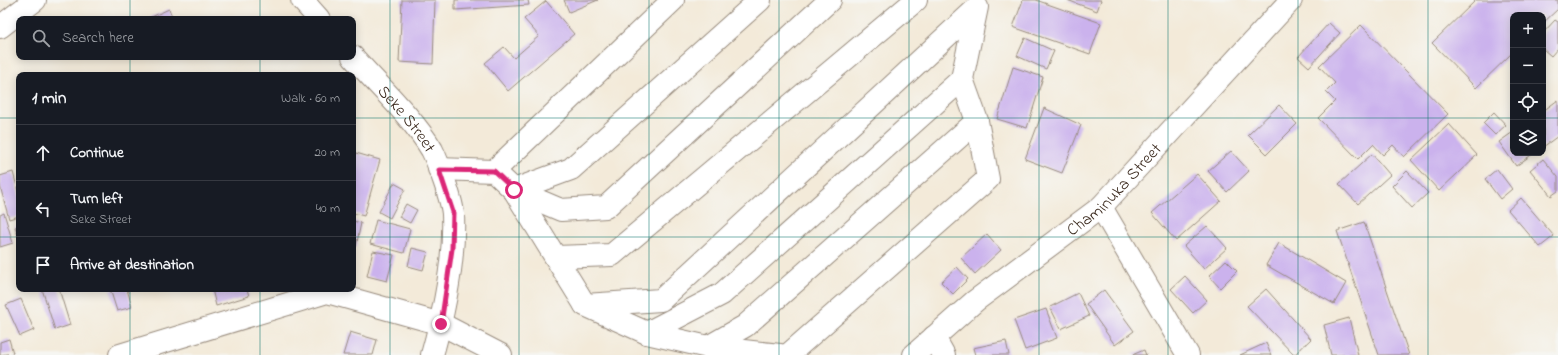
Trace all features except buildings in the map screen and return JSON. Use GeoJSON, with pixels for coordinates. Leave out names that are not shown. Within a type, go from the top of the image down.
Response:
{"type":"FeatureCollection","features":[{"type":"Feature","properties":{"kind":"street"},"geometry":{"type":"LineString","coordinates":[[0,27],[35,0]]}},
{"type":"Feature","properties":{"kind":"street"},"geometry":{"type":"LineString","coordinates":[[302,0],[316,16]]}},
{"type":"Feature","properties":{"kind":"street"},"geometry":{"type":"LineString","coordinates":[[494,171],[673,0]]}},
{"type":"Feature","properties":{"kind":"street"},"geometry":{"type":"LineString","coordinates":[[514,190],[571,169],[760,0]]}},
{"type":"Feature","properties":{"kind":"street"},"geometry":{"type":"LineString","coordinates":[[514,190],[561,210],[606,207],[830,0]]}},
{"type":"Feature","properties":{"kind":"street"},"geometry":{"type":"LineString","coordinates":[[556,257],[612,255],[916,0]]}},
{"type":"Feature","properties":{"kind":"street","name":"Chaminuka Street"},"geometry":{"type":"LineString","coordinates":[[914,355],[939,346],[975,301],[1101,207],[1291,0]]}},
{"type":"Feature","properties":{"kind":"street"},"geometry":{"type":"LineString","coordinates":[[585,305],[661,300],[977,5]]}},
{"type":"Feature","properties":{"kind":"street"},"geometry":{"type":"LineString","coordinates":[[788,355],[988,179],[977,121],[962,79],[977,5]]}},
{"type":"Feature","properties":{"kind":"street","name":"Seke Street"},"geometry":{"type":"LineString","coordinates":[[356,60],[420,132],[432,151],[453,212],[452,249],[441,324],[432,355]]}},
{"type":"Feature","properties":{"kind":"street"},"geometry":{"type":"LineString","coordinates":[[647,333],[722,294],[962,79]]}},
{"type":"Feature","properties":{"kind":"street"},"geometry":{"type":"LineString","coordinates":[[708,347],[745,326],[977,121]]}},
{"type":"Feature","properties":{"kind":"street"},"geometry":{"type":"LineString","coordinates":[[439,170],[494,171],[514,190],[585,305],[647,333],[708,347],[780,355]]}},
{"type":"Feature","properties":{"kind":"street"},"geometry":{"type":"LineString","coordinates":[[1101,207],[1188,355]]}},
{"type":"Feature","properties":{"kind":"street"},"geometry":{"type":"LineString","coordinates":[[120,355],[327,292],[441,324],[502,355]]}},
{"type":"Feature","properties":{"kind":"route"},"geometry":{"type":"LineString","coordinates":[[441,324],[452,249],[453,212],[439,170],[494,171],[514,190]]}}]}
